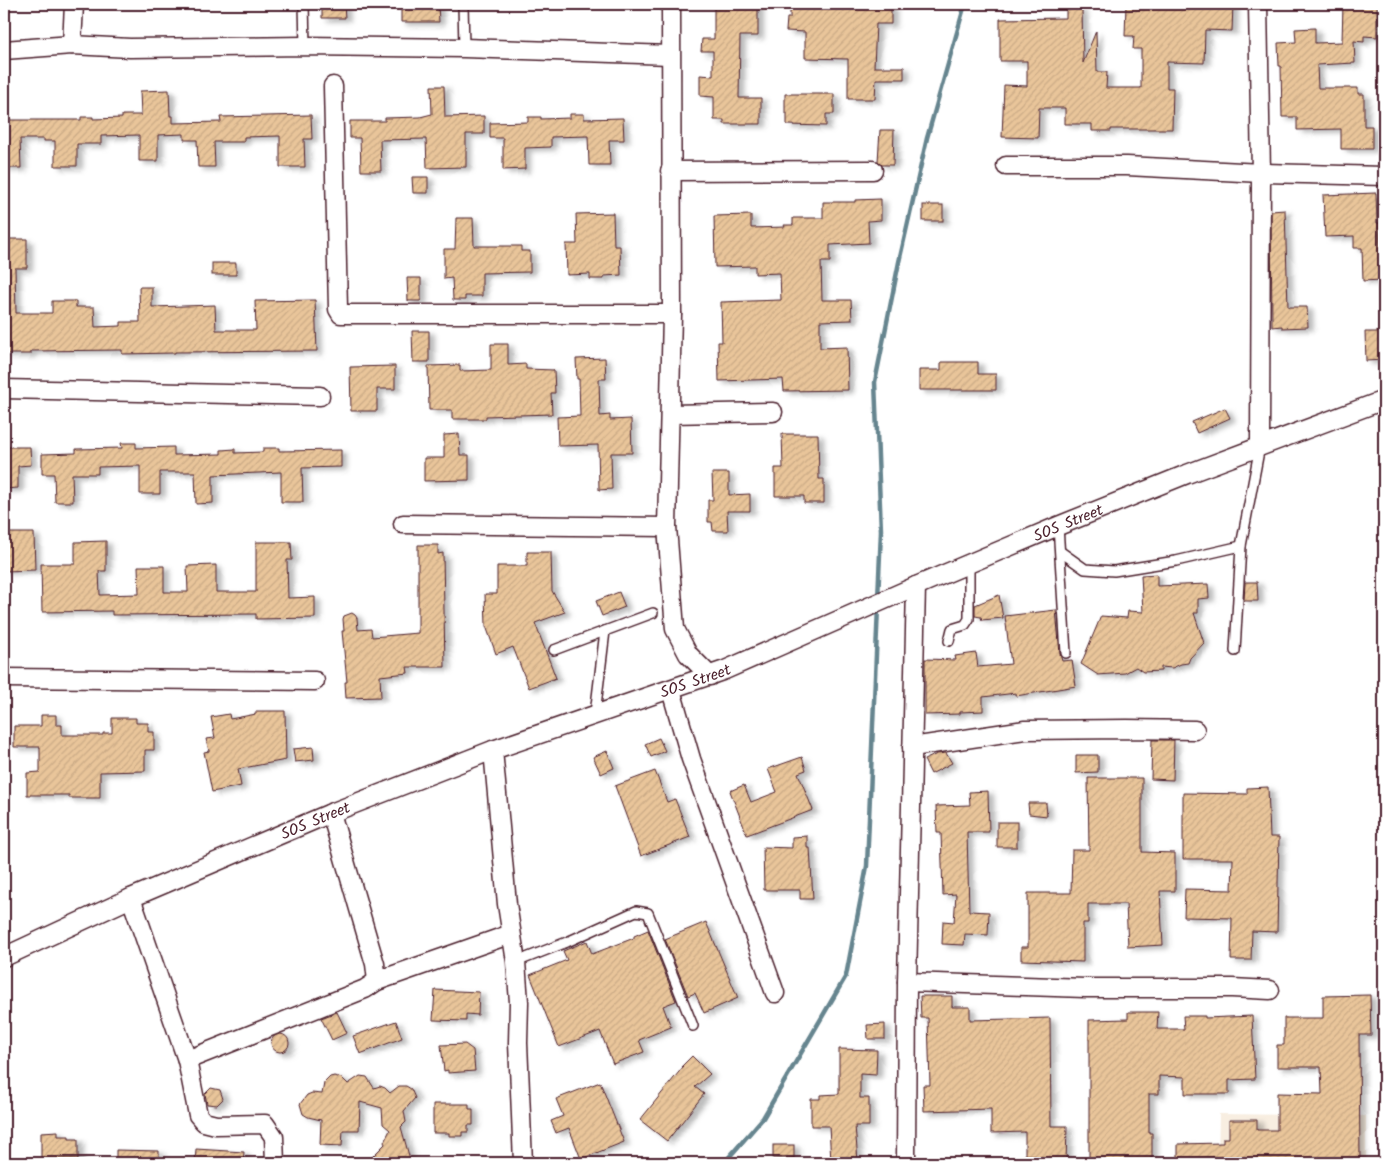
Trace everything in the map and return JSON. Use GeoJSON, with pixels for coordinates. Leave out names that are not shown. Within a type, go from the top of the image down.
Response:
{"type":"FeatureCollection","features":[{"type":"Feature","properties":{"kind":"street"},"geometry":{"type":"LineString","coordinates":[[72,45],[74,4]]}},
{"type":"Feature","properties":{"kind":"street"},"geometry":{"type":"LineString","coordinates":[[671,4],[670,171],[672,314],[668,527],[675,629],[688,654],[710,676]]}},
{"type":"Feature","properties":{"kind":"street"},"geometry":{"type":"LineString","coordinates":[[1258,4],[1261,173],[1260,446]]}},
{"type":"Feature","properties":{"kind":"street"},"geometry":{"type":"LineString","coordinates":[[4,50],[72,45],[130,48],[305,46],[464,48],[670,55]]}},
{"type":"Feature","properties":{"kind":"street"},"geometry":{"type":"LineString","coordinates":[[334,86],[338,310],[341,314],[672,314]]}},
{"type":"Feature","properties":{"kind":"street"},"geometry":{"type":"LineString","coordinates":[[1006,166],[1127,166],[1261,173],[1384,176]]}},
{"type":"Feature","properties":{"kind":"street"},"geometry":{"type":"LineString","coordinates":[[670,171],[873,170]]}},
{"type":"Feature","properties":{"kind":"street"},"geometry":{"type":"LineString","coordinates":[[4,389],[320,396]]}},
{"type":"Feature","properties":{"kind":"street","name":"SOS Street"},"geometry":{"type":"LineString","coordinates":[[4,957],[131,898],[331,813],[493,750],[710,676],[1058,526],[1260,446],[1384,400]]}},
{"type":"Feature","properties":{"kind":"street"},"geometry":{"type":"LineString","coordinates":[[670,414],[773,412]]}},
{"type":"Feature","properties":{"kind":"street"},"geometry":{"type":"LineString","coordinates":[[403,524],[668,527]]}},
{"type":"Feature","properties":{"kind":"street"},"geometry":{"type":"LineString","coordinates":[[906,1163],[907,982],[916,586]]}},
{"type":"Feature","properties":{"kind":"street"},"geometry":{"type":"LineString","coordinates":[[4,678],[315,681]]}},
{"type":"Feature","properties":{"kind":"street"},"geometry":{"type":"LineString","coordinates":[[671,690],[692,759],[775,993]]}},
{"type":"Feature","properties":{"kind":"street"},"geometry":{"type":"LineString","coordinates":[[912,746],[1026,730],[1195,730]]}},
{"type":"Feature","properties":{"kind":"street"},"geometry":{"type":"LineString","coordinates":[[493,750],[506,904],[516,962],[519,1002],[518,1043],[523,1163]]}},
{"type":"Feature","properties":{"kind":"street"},"geometry":{"type":"LineString","coordinates":[[331,813],[375,964],[377,981]]}},
{"type":"Feature","properties":{"kind":"street"},"geometry":{"type":"LineString","coordinates":[[131,898],[187,1060],[198,1114],[204,1122],[216,1125],[265,1124],[274,1137],[275,1163]]}},
{"type":"Feature","properties":{"kind":"street"},"geometry":{"type":"LineString","coordinates":[[187,1060],[366,989],[377,981],[511,934]]}},
{"type":"Feature","properties":{"kind":"street"},"geometry":{"type":"LineString","coordinates":[[907,982],[1085,988],[1232,988],[1270,990]]}},
{"type":"Feature","properties":{"kind":"lane"},"geometry":{"type":"LineString","coordinates":[[304,4],[305,46]]}},
{"type":"Feature","properties":{"kind":"lane"},"geometry":{"type":"LineString","coordinates":[[462,4],[464,48]]}},
{"type":"Feature","properties":{"kind":"lane"},"geometry":{"type":"LineString","coordinates":[[1235,651],[1241,546],[1260,446]]}},
{"type":"Feature","properties":{"kind":"lane"},"geometry":{"type":"LineString","coordinates":[[1058,526],[1066,653]]}},
{"type":"Feature","properties":{"kind":"lane"},"geometry":{"type":"LineString","coordinates":[[1061,552],[1085,569],[1114,572],[1176,561],[1241,546]]}},
{"type":"Feature","properties":{"kind":"lane"},"geometry":{"type":"LineString","coordinates":[[949,640],[952,629],[965,625],[969,619],[969,564]]}},
{"type":"Feature","properties":{"kind":"lane"},"geometry":{"type":"LineString","coordinates":[[554,650],[653,614]]}},
{"type":"Feature","properties":{"kind":"lane"},"geometry":{"type":"LineString","coordinates":[[595,714],[605,631]]}},
{"type":"Feature","properties":{"kind":"lane"},"geometry":{"type":"LineString","coordinates":[[516,962],[568,942],[636,911],[648,913],[693,1026]]}},
{"type":"Feature","properties":{"kind":"shaded area"},"geometry":{"type":"Polygon","coordinates":[[[1219,1114],[1366,1116],[1366,1163],[1218,1163],[1219,1114]]]}},
{"type":"Feature","properties":{"kind":"building"},"geometry":{"type":"Polygon","coordinates":[[[322,4],[344,4],[345,18],[322,18],[322,4]]]}},
{"type":"Feature","properties":{"kind":"building"},"geometry":{"type":"Polygon","coordinates":[[[401,4],[438,4],[439,22],[401,22],[401,4]]]}},
{"type":"Feature","properties":{"kind":"building"},"geometry":{"type":"Polygon","coordinates":[[[724,4],[758,4],[758,36],[740,36],[739,98],[761,98],[761,124],[724,124],[724,120],[714,120],[714,97],[700,96],[700,75],[713,76],[713,51],[701,51],[702,39],[714,39],[714,5],[724,6],[724,4]]]}},
{"type":"Feature","properties":{"kind":"building"},"geometry":{"type":"Polygon","coordinates":[[[790,4],[891,4],[891,24],[876,24],[874,67],[904,67],[904,79],[876,79],[875,99],[848,99],[848,59],[805,58],[805,32],[786,31],[787,18],[790,18],[790,4]]]}},
{"type":"Feature","properties":{"kind":"building"},"geometry":{"type":"Polygon","coordinates":[[[1126,4],[1233,4],[1232,31],[1205,30],[1204,63],[1167,62],[1167,88],[1173,88],[1172,129],[1111,129],[1111,131],[1092,131],[1092,124],[1065,124],[1065,108],[1039,108],[1038,138],[1002,137],[1004,85],[1027,86],[1027,61],[1000,61],[1000,19],[1066,18],[1066,10],[1082,9],[1083,63],[1096,31],[1097,72],[1107,72],[1106,88],[1141,88],[1141,49],[1133,49],[1134,36],[1125,36],[1126,4]]]}},
{"type":"Feature","properties":{"kind":"building"},"geometry":{"type":"Polygon","coordinates":[[[1343,4],[1377,4],[1377,37],[1364,36],[1364,42],[1354,41],[1355,63],[1317,65],[1318,88],[1358,88],[1358,94],[1364,94],[1364,126],[1372,126],[1372,149],[1341,149],[1341,129],[1297,130],[1297,117],[1282,117],[1281,66],[1279,66],[1278,43],[1296,42],[1295,29],[1315,28],[1315,43],[1342,42],[1343,4]]]}},
{"type":"Feature","properties":{"kind":"building"},"geometry":{"type":"Polygon","coordinates":[[[431,86],[444,86],[445,117],[484,116],[484,134],[466,134],[466,167],[427,168],[426,139],[380,140],[381,171],[361,171],[360,138],[350,138],[350,121],[385,121],[385,118],[420,117],[432,114],[431,86]]]}},
{"type":"Feature","properties":{"kind":"building"},"geometry":{"type":"Polygon","coordinates":[[[169,90],[170,116],[173,116],[173,123],[221,122],[220,117],[311,115],[312,139],[304,139],[305,167],[280,167],[280,136],[244,137],[244,142],[214,142],[215,167],[198,167],[197,140],[184,140],[184,134],[158,135],[158,161],[139,161],[139,135],[101,136],[101,144],[77,144],[77,166],[55,166],[55,141],[20,139],[21,168],[4,168],[4,120],[81,120],[81,117],[93,117],[93,119],[122,118],[122,115],[141,115],[140,91],[169,90]]]}},
{"type":"Feature","properties":{"kind":"building"},"geometry":{"type":"Polygon","coordinates":[[[785,94],[834,94],[834,114],[826,114],[826,126],[787,125],[785,94]]]}},
{"type":"Feature","properties":{"kind":"building"},"geometry":{"type":"Polygon","coordinates":[[[570,114],[584,114],[584,119],[623,118],[624,140],[609,140],[610,165],[589,165],[588,136],[551,137],[551,147],[525,148],[525,169],[503,170],[503,138],[490,138],[490,123],[528,122],[528,117],[541,117],[541,119],[570,118],[570,114]]]}},
{"type":"Feature","properties":{"kind":"building"},"geometry":{"type":"Polygon","coordinates":[[[880,130],[894,130],[893,165],[882,165],[878,161],[880,130]]]}},
{"type":"Feature","properties":{"kind":"building"},"geometry":{"type":"Polygon","coordinates":[[[412,177],[428,177],[428,193],[413,193],[412,177]]]}},
{"type":"Feature","properties":{"kind":"building"},"geometry":{"type":"Polygon","coordinates":[[[1376,193],[1381,280],[1363,281],[1362,248],[1354,248],[1354,236],[1325,237],[1323,195],[1376,193]]]}},
{"type":"Feature","properties":{"kind":"building"},"geometry":{"type":"Polygon","coordinates":[[[881,199],[881,220],[868,221],[869,243],[830,245],[830,262],[821,262],[822,300],[851,300],[852,320],[820,321],[820,348],[847,347],[848,390],[784,391],[783,379],[719,381],[718,342],[722,342],[721,302],[781,300],[780,273],[755,274],[755,266],[715,267],[714,216],[751,215],[751,228],[785,227],[784,225],[793,225],[793,218],[823,218],[823,202],[855,202],[855,200],[881,199]]]}},
{"type":"Feature","properties":{"kind":"building"},"geometry":{"type":"Polygon","coordinates":[[[923,205],[943,205],[943,221],[923,221],[923,205]]]}},
{"type":"Feature","properties":{"kind":"building"},"geometry":{"type":"Polygon","coordinates":[[[1285,210],[1288,307],[1307,307],[1308,327],[1272,327],[1271,211],[1285,210]]]}},
{"type":"Feature","properties":{"kind":"building"},"geometry":{"type":"Polygon","coordinates":[[[613,213],[614,246],[620,246],[621,275],[604,276],[604,279],[590,279],[590,274],[567,275],[566,244],[577,244],[576,214],[613,213]]]}},
{"type":"Feature","properties":{"kind":"building"},"geometry":{"type":"Polygon","coordinates":[[[456,218],[473,218],[474,246],[521,246],[521,251],[530,251],[530,272],[482,273],[482,296],[465,296],[465,300],[453,300],[452,278],[444,279],[444,249],[455,249],[456,218]]]}},
{"type":"Feature","properties":{"kind":"building"},"geometry":{"type":"Polygon","coordinates":[[[4,239],[27,239],[27,268],[15,268],[16,313],[52,313],[52,301],[76,301],[76,307],[94,307],[95,327],[121,326],[121,322],[140,322],[139,287],[152,287],[152,307],[215,305],[216,330],[256,330],[255,301],[315,300],[317,351],[122,354],[122,350],[31,351],[31,354],[4,354],[4,239]]]}},
{"type":"Feature","properties":{"kind":"building"},"geometry":{"type":"Polygon","coordinates":[[[212,263],[236,263],[236,275],[212,275],[212,263]]]}},
{"type":"Feature","properties":{"kind":"building"},"geometry":{"type":"Polygon","coordinates":[[[407,278],[421,278],[421,301],[408,301],[407,278]]]}},
{"type":"Feature","properties":{"kind":"building"},"geometry":{"type":"Polygon","coordinates":[[[412,331],[429,331],[429,362],[413,362],[412,331]]]}},
{"type":"Feature","properties":{"kind":"building"},"geometry":{"type":"Polygon","coordinates":[[[1365,332],[1383,332],[1384,360],[1366,361],[1365,332]]]}},
{"type":"Feature","properties":{"kind":"building"},"geometry":{"type":"Polygon","coordinates":[[[491,344],[508,344],[508,365],[526,364],[526,369],[554,370],[555,393],[551,393],[552,414],[486,416],[486,419],[452,419],[452,410],[429,410],[428,366],[460,365],[460,371],[491,370],[491,344]]]}},
{"type":"Feature","properties":{"kind":"building"},"geometry":{"type":"Polygon","coordinates":[[[605,358],[606,379],[599,379],[600,416],[610,415],[610,420],[631,419],[632,453],[611,453],[612,489],[599,490],[598,445],[558,446],[557,417],[580,416],[579,379],[577,379],[576,359],[605,358]]]}},
{"type":"Feature","properties":{"kind":"building"},"geometry":{"type":"Polygon","coordinates":[[[941,362],[978,362],[978,374],[996,374],[996,390],[919,390],[919,370],[941,370],[941,362]]]}},
{"type":"Feature","properties":{"kind":"building"},"geometry":{"type":"Polygon","coordinates":[[[395,366],[395,389],[377,389],[377,411],[351,411],[350,367],[395,366]]]}},
{"type":"Feature","properties":{"kind":"building"},"geometry":{"type":"Polygon","coordinates":[[[1225,408],[1230,418],[1197,433],[1192,422],[1225,408]]]}},
{"type":"Feature","properties":{"kind":"building"},"geometry":{"type":"Polygon","coordinates":[[[459,434],[460,455],[469,455],[469,480],[424,481],[424,458],[444,458],[444,435],[459,434]]]}},
{"type":"Feature","properties":{"kind":"building"},"geometry":{"type":"Polygon","coordinates":[[[782,434],[818,434],[819,479],[824,479],[824,503],[804,503],[804,496],[775,496],[775,468],[783,468],[782,434]]]}},
{"type":"Feature","properties":{"kind":"building"},"geometry":{"type":"Polygon","coordinates":[[[121,443],[136,443],[136,448],[174,447],[174,455],[221,454],[221,450],[235,449],[235,453],[263,452],[263,448],[279,448],[279,451],[341,450],[341,467],[302,468],[303,502],[281,502],[281,472],[213,475],[213,503],[196,504],[195,472],[160,472],[160,494],[140,494],[140,466],[98,467],[98,474],[72,474],[73,502],[55,502],[54,474],[42,474],[42,454],[76,453],[76,449],[122,448],[121,443]]]}},
{"type":"Feature","properties":{"kind":"building"},"geometry":{"type":"Polygon","coordinates":[[[4,447],[30,447],[31,465],[18,466],[18,488],[4,489],[4,447]]]}},
{"type":"Feature","properties":{"kind":"building"},"geometry":{"type":"Polygon","coordinates":[[[712,473],[729,473],[729,495],[750,494],[750,511],[727,511],[728,531],[713,531],[712,522],[708,522],[708,500],[713,500],[712,473]]]}},
{"type":"Feature","properties":{"kind":"building"},"geometry":{"type":"Polygon","coordinates":[[[4,533],[34,533],[35,570],[4,571],[4,533]]]}},
{"type":"Feature","properties":{"kind":"building"},"geometry":{"type":"Polygon","coordinates":[[[106,541],[106,571],[99,571],[100,595],[139,594],[138,566],[164,566],[164,592],[188,592],[187,566],[216,565],[216,592],[256,592],[256,542],[291,542],[292,560],[287,560],[288,598],[315,597],[315,618],[256,619],[256,614],[112,615],[112,611],[42,612],[41,564],[75,564],[75,542],[106,541]]]}},
{"type":"Feature","properties":{"kind":"building"},"geometry":{"type":"Polygon","coordinates":[[[418,545],[438,545],[438,554],[443,553],[445,667],[407,667],[408,673],[380,676],[381,697],[346,698],[345,682],[347,682],[342,631],[344,631],[344,616],[352,613],[355,615],[358,630],[371,629],[372,637],[418,633],[418,545]]]}},
{"type":"Feature","properties":{"kind":"building"},"geometry":{"type":"Polygon","coordinates":[[[527,552],[551,552],[552,591],[565,612],[535,623],[556,678],[529,688],[513,647],[496,654],[486,626],[485,594],[497,594],[497,566],[527,566],[527,552]]]}},
{"type":"Feature","properties":{"kind":"building"},"geometry":{"type":"Polygon","coordinates":[[[1157,574],[1157,586],[1208,584],[1209,598],[1198,599],[1198,613],[1194,613],[1204,643],[1190,658],[1188,663],[1172,668],[1161,667],[1161,671],[1143,672],[1136,667],[1125,673],[1098,675],[1081,664],[1101,616],[1127,618],[1128,611],[1143,612],[1141,575],[1157,574]]]}},
{"type":"Feature","properties":{"kind":"building"},"geometry":{"type":"Polygon","coordinates":[[[1245,582],[1257,582],[1258,601],[1244,601],[1245,582]]]}},
{"type":"Feature","properties":{"kind":"building"},"geometry":{"type":"Polygon","coordinates":[[[619,592],[625,607],[602,616],[596,601],[619,592]]]}},
{"type":"Feature","properties":{"kind":"building"},"geometry":{"type":"Polygon","coordinates":[[[999,595],[1003,618],[982,620],[981,617],[975,616],[975,605],[999,595]]]}},
{"type":"Feature","properties":{"kind":"building"},"geometry":{"type":"Polygon","coordinates":[[[1056,610],[1060,654],[1062,661],[1072,660],[1076,686],[1016,696],[1016,693],[983,697],[983,711],[925,715],[925,659],[956,660],[955,656],[976,653],[978,667],[1011,664],[1005,616],[1056,610]]]}},
{"type":"Feature","properties":{"kind":"building"},"geometry":{"type":"Polygon","coordinates":[[[256,711],[285,711],[286,760],[238,769],[241,786],[212,792],[204,752],[209,751],[206,739],[215,738],[211,717],[229,714],[230,719],[256,714],[256,711]]]}},
{"type":"Feature","properties":{"kind":"building"},"geometry":{"type":"Polygon","coordinates":[[[41,715],[56,715],[56,725],[62,725],[62,735],[103,735],[103,733],[112,733],[112,718],[136,718],[136,723],[148,723],[148,732],[154,732],[154,750],[145,750],[145,771],[100,772],[100,798],[69,798],[69,795],[27,795],[27,773],[40,772],[40,747],[14,747],[14,726],[41,726],[41,715]]]}},
{"type":"Feature","properties":{"kind":"building"},"geometry":{"type":"Polygon","coordinates":[[[659,738],[665,751],[651,757],[645,744],[659,738]]]}},
{"type":"Feature","properties":{"kind":"building"},"geometry":{"type":"Polygon","coordinates":[[[1152,740],[1174,740],[1173,780],[1151,779],[1152,740]]]}},
{"type":"Feature","properties":{"kind":"building"},"geometry":{"type":"Polygon","coordinates":[[[313,747],[314,760],[295,762],[293,749],[313,747]]]}},
{"type":"Feature","properties":{"kind":"building"},"geometry":{"type":"Polygon","coordinates":[[[607,751],[614,768],[601,774],[593,757],[607,751]]]}},
{"type":"Feature","properties":{"kind":"building"},"geometry":{"type":"Polygon","coordinates":[[[946,753],[952,763],[931,774],[924,760],[937,754],[946,753]]]}},
{"type":"Feature","properties":{"kind":"building"},"geometry":{"type":"Polygon","coordinates":[[[1076,755],[1098,755],[1098,772],[1076,773],[1076,755]]]}},
{"type":"Feature","properties":{"kind":"building"},"geometry":{"type":"Polygon","coordinates":[[[802,757],[806,770],[798,773],[813,810],[747,835],[730,791],[744,785],[751,802],[777,792],[768,769],[802,757]]]}},
{"type":"Feature","properties":{"kind":"building"},"geometry":{"type":"Polygon","coordinates":[[[655,771],[667,802],[675,799],[690,837],[641,856],[615,786],[655,771]]]}},
{"type":"Feature","properties":{"kind":"building"},"geometry":{"type":"Polygon","coordinates":[[[1088,778],[1142,778],[1142,852],[1175,853],[1175,891],[1160,891],[1163,945],[1128,947],[1126,904],[1088,904],[1088,923],[1083,923],[1083,962],[1021,960],[1021,947],[1028,947],[1028,893],[1071,893],[1072,850],[1089,850],[1088,778]]]}},
{"type":"Feature","properties":{"kind":"building"},"geometry":{"type":"Polygon","coordinates":[[[1268,787],[1270,837],[1279,837],[1277,932],[1252,931],[1251,960],[1231,960],[1232,918],[1184,917],[1185,889],[1232,890],[1233,859],[1183,859],[1183,793],[1247,794],[1247,788],[1268,787]]]}},
{"type":"Feature","properties":{"kind":"building"},"geometry":{"type":"Polygon","coordinates":[[[988,791],[989,832],[967,832],[969,911],[989,912],[988,935],[965,934],[964,945],[942,944],[943,921],[954,922],[956,894],[943,895],[941,833],[937,833],[936,806],[970,805],[969,792],[988,791]]]}},
{"type":"Feature","properties":{"kind":"building"},"geometry":{"type":"Polygon","coordinates":[[[1028,803],[1046,803],[1047,816],[1029,814],[1028,803]]]}},
{"type":"Feature","properties":{"kind":"building"},"geometry":{"type":"Polygon","coordinates":[[[997,822],[1017,822],[1017,847],[997,847],[997,822]]]}},
{"type":"Feature","properties":{"kind":"building"},"geometry":{"type":"Polygon","coordinates":[[[807,836],[807,848],[810,848],[813,899],[800,899],[800,890],[764,890],[763,847],[792,848],[792,837],[807,836]]]}},
{"type":"Feature","properties":{"kind":"building"},"geometry":{"type":"Polygon","coordinates":[[[706,922],[738,998],[704,1013],[695,993],[688,996],[665,939],[706,922]]]}},
{"type":"Feature","properties":{"kind":"building"},"geometry":{"type":"Polygon","coordinates":[[[648,930],[676,1001],[663,1006],[671,1027],[639,1040],[644,1052],[613,1064],[600,1031],[559,1047],[530,975],[567,960],[563,951],[587,941],[592,954],[634,938],[634,936],[648,930]]]}},
{"type":"Feature","properties":{"kind":"building"},"geometry":{"type":"Polygon","coordinates":[[[435,990],[479,992],[478,1015],[466,1014],[466,1021],[433,1020],[435,990]]]}},
{"type":"Feature","properties":{"kind":"building"},"geometry":{"type":"Polygon","coordinates":[[[1370,995],[1371,1035],[1359,1035],[1360,1163],[1223,1163],[1223,1157],[1178,1158],[1178,1144],[1223,1143],[1223,1138],[1229,1138],[1229,1120],[1257,1120],[1257,1130],[1277,1130],[1277,1093],[1322,1094],[1321,1067],[1277,1067],[1277,1045],[1284,1045],[1284,1018],[1323,1018],[1323,996],[1370,995]]]}},
{"type":"Feature","properties":{"kind":"building"},"geometry":{"type":"Polygon","coordinates":[[[920,996],[952,996],[952,1007],[970,1007],[970,1020],[1050,1018],[1051,1126],[1067,1126],[1066,1163],[1034,1163],[1034,1155],[1025,1155],[1025,1132],[991,1133],[991,1109],[924,1111],[923,1085],[930,1085],[928,1018],[921,1018],[920,996]]]}},
{"type":"Feature","properties":{"kind":"building"},"geometry":{"type":"Polygon","coordinates":[[[337,1012],[347,1033],[332,1040],[321,1018],[337,1012]]]}},
{"type":"Feature","properties":{"kind":"building"},"geometry":{"type":"Polygon","coordinates":[[[1128,1012],[1158,1012],[1157,1029],[1184,1029],[1183,1016],[1205,1016],[1205,1018],[1252,1016],[1255,1079],[1229,1080],[1229,1094],[1185,1094],[1185,1077],[1159,1076],[1159,1094],[1149,1094],[1149,1133],[1152,1133],[1152,1158],[1150,1158],[1150,1163],[1089,1163],[1089,1020],[1128,1019],[1128,1012]]]}},
{"type":"Feature","properties":{"kind":"building"},"geometry":{"type":"Polygon","coordinates":[[[396,1021],[402,1038],[360,1054],[353,1036],[396,1021]]]}},
{"type":"Feature","properties":{"kind":"building"},"geometry":{"type":"Polygon","coordinates":[[[885,1024],[885,1039],[868,1039],[867,1025],[885,1024]]]}},
{"type":"Feature","properties":{"kind":"building"},"geometry":{"type":"Polygon","coordinates":[[[280,1034],[286,1037],[289,1043],[286,1049],[280,1052],[274,1049],[271,1043],[274,1037],[280,1034]]]}},
{"type":"Feature","properties":{"kind":"building"},"geometry":{"type":"Polygon","coordinates":[[[465,1044],[473,1050],[475,1071],[448,1073],[448,1070],[444,1071],[441,1045],[465,1044]]]}},
{"type":"Feature","properties":{"kind":"building"},"geometry":{"type":"Polygon","coordinates":[[[839,1049],[877,1050],[876,1075],[860,1074],[860,1098],[869,1098],[869,1126],[855,1126],[858,1161],[831,1162],[829,1126],[811,1126],[811,1099],[820,1099],[820,1095],[839,1094],[839,1049]]]}},
{"type":"Feature","properties":{"kind":"building"},"geometry":{"type":"Polygon","coordinates":[[[692,1056],[710,1074],[695,1087],[704,1094],[667,1141],[640,1120],[692,1056]]]}},
{"type":"Feature","properties":{"kind":"building"},"geometry":{"type":"Polygon","coordinates":[[[334,1076],[342,1078],[348,1084],[360,1076],[367,1077],[374,1088],[380,1086],[390,1093],[399,1086],[406,1086],[411,1089],[415,1098],[404,1111],[406,1122],[401,1127],[411,1163],[366,1163],[385,1144],[384,1142],[390,1130],[383,1124],[382,1108],[360,1102],[359,1130],[343,1130],[342,1146],[320,1145],[321,1120],[303,1114],[300,1104],[307,1095],[312,1093],[322,1094],[324,1083],[334,1076]]]}},
{"type":"Feature","properties":{"kind":"building"},"geometry":{"type":"Polygon","coordinates":[[[600,1082],[624,1142],[581,1159],[569,1128],[556,1133],[551,1121],[563,1116],[556,1099],[600,1082]]]}},
{"type":"Feature","properties":{"kind":"building"},"geometry":{"type":"Polygon","coordinates":[[[211,1088],[220,1090],[223,1099],[217,1105],[207,1104],[205,1094],[211,1088]]]}},
{"type":"Feature","properties":{"kind":"building"},"geometry":{"type":"Polygon","coordinates":[[[433,1104],[469,1104],[469,1109],[473,1109],[473,1125],[468,1125],[468,1132],[462,1132],[462,1136],[449,1136],[449,1133],[433,1133],[433,1104]]]}},
{"type":"Feature","properties":{"kind":"building"},"geometry":{"type":"Polygon","coordinates":[[[58,1131],[58,1136],[69,1136],[69,1139],[78,1139],[78,1159],[59,1159],[59,1163],[41,1163],[41,1132],[58,1131]]]}},
{"type":"Feature","properties":{"kind":"building"},"geometry":{"type":"Polygon","coordinates":[[[773,1145],[794,1145],[794,1158],[773,1158],[773,1145]]]}},
{"type":"Feature","properties":{"kind":"building"},"geometry":{"type":"Polygon","coordinates":[[[196,1149],[244,1152],[243,1163],[195,1163],[196,1149]]]}},
{"type":"Feature","properties":{"kind":"building"},"geometry":{"type":"Polygon","coordinates":[[[116,1150],[159,1151],[159,1163],[116,1163],[116,1150]]]}},
{"type":"Feature","properties":{"kind":"waterway"},"geometry":{"type":"LineString","coordinates":[[878,599],[881,531],[875,382],[899,262],[927,138],[965,4]]}},
{"type":"Feature","properties":{"kind":"waterway"},"geometry":{"type":"LineString","coordinates":[[724,1163],[763,1118],[846,976],[867,866],[878,607]]}}]}
